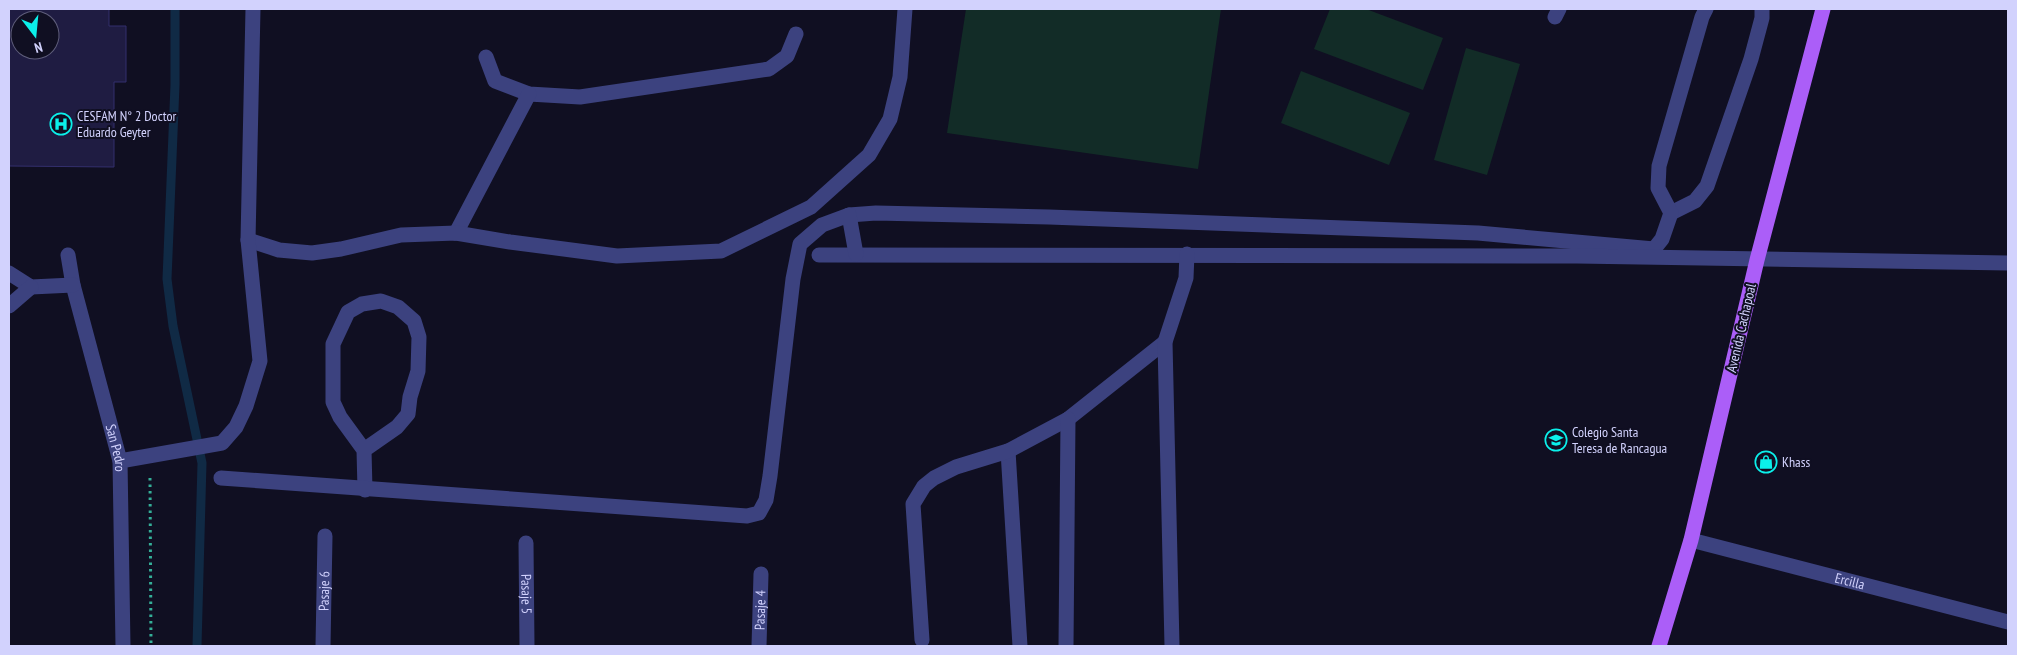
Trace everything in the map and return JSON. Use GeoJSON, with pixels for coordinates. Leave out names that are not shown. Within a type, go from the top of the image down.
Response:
{"type":"FeatureCollection","features":[{"type":"Feature","properties":{"kind":"main road","name":"Avenida Cachapoal"},"geometry":{"type":"LineString","coordinates":[[1659,646],[1691,540],[1757,260],[1823,9]]}},
{"type":"Feature","properties":{"kind":"street"},"geometry":{"type":"LineString","coordinates":[[120,461],[146,458],[222,443],[236,427],[246,406],[260,361],[248,240],[253,9]]}},
{"type":"Feature","properties":{"kind":"street"},"geometry":{"type":"LineString","coordinates":[[248,240],[279,250],[312,253],[341,249],[401,235],[456,233],[617,256],[721,251],[811,208],[869,155],[890,119],[900,77],[905,9]]}},
{"type":"Feature","properties":{"kind":"street"},"geometry":{"type":"LineString","coordinates":[[221,478],[365,490],[747,516],[759,513],[766,500],[770,476],[793,279],[800,244],[822,225],[849,215],[876,213],[1049,217],[1458,232],[1654,249],[1662,239],[1670,213],[1658,188],[1659,166],[1702,17],[1706,9]]}},
{"type":"Feature","properties":{"kind":"street"},"geometry":{"type":"LineString","coordinates":[[1670,213],[1695,200],[1707,186],[1751,59],[1762,18],[1762,9]]}},
{"type":"Feature","properties":{"kind":"street"},"geometry":{"type":"LineString","coordinates":[[486,57],[495,81],[529,94],[580,97],[769,68],[786,56],[796,34]]}},
{"type":"Feature","properties":{"kind":"street"},"geometry":{"type":"LineString","coordinates":[[456,233],[529,94]]}},
{"type":"Feature","properties":{"kind":"street"},"geometry":{"type":"LineString","coordinates":[[849,215],[856,254]]}},
{"type":"Feature","properties":{"kind":"street"},"geometry":{"type":"LineString","coordinates":[[1172,646],[1165,342],[1186,278],[1187,254]]}},
{"type":"Feature","properties":{"kind":"street","name":"San Pedro"},"geometry":{"type":"LineString","coordinates":[[68,255],[73,286],[120,461],[123,646]]}},
{"type":"Feature","properties":{"kind":"street"},"geometry":{"type":"LineString","coordinates":[[819,255],[1568,256],[2008,263]]}},
{"type":"Feature","properties":{"kind":"street"},"geometry":{"type":"LineString","coordinates":[[9,273],[31,286],[73,286]]}},
{"type":"Feature","properties":{"kind":"street"},"geometry":{"type":"LineString","coordinates":[[9,306],[31,286]]}},
{"type":"Feature","properties":{"kind":"street"},"geometry":{"type":"LineString","coordinates":[[364,450],[397,427],[408,414],[410,397],[418,371],[418,337],[414,321],[398,307],[381,301],[362,304],[348,312],[333,344],[333,402],[340,417],[364,450],[365,490]]}},
{"type":"Feature","properties":{"kind":"street"},"geometry":{"type":"LineString","coordinates":[[922,640],[913,504],[924,486],[934,478],[956,467],[1008,451],[1068,419],[1165,342]]}},
{"type":"Feature","properties":{"kind":"street"},"geometry":{"type":"LineString","coordinates":[[1066,646],[1068,419]]}},
{"type":"Feature","properties":{"kind":"street"},"geometry":{"type":"LineString","coordinates":[[1008,451],[1020,646]]}},
{"type":"Feature","properties":{"kind":"street","name":"Pasaje 6"},"geometry":{"type":"LineString","coordinates":[[323,646],[325,536]]}},
{"type":"Feature","properties":{"kind":"street","name":"Ercilla"},"geometry":{"type":"LineString","coordinates":[[1691,540],[2008,622]]}},
{"type":"Feature","properties":{"kind":"street","name":"Pasaje 5"},"geometry":{"type":"LineString","coordinates":[[526,543],[527,646]]}},
{"type":"Feature","properties":{"kind":"street","name":"Pasaje 4"},"geometry":{"type":"LineString","coordinates":[[759,646],[761,574]]}},
{"type":"Feature","properties":{"kind":"path"},"geometry":{"type":"LineString","coordinates":[[146,458],[151,646]]}},
{"type":"Feature","properties":{"kind":"green space"},"geometry":{"type":"Polygon","coordinates":[[[966,9],[1221,9],[1198,169],[947,133],[966,9]]]}},
{"type":"Feature","properties":{"kind":"green space"},"geometry":{"type":"Polygon","coordinates":[[[1330,9],[1366,9],[1443,38],[1423,90],[1314,49],[1330,9]]]}},
{"type":"Feature","properties":{"kind":"green space"},"geometry":{"type":"Polygon","coordinates":[[[1466,48],[1520,64],[1487,175],[1434,160],[1466,48]]]}},
{"type":"Feature","properties":{"kind":"green space"},"geometry":{"type":"Polygon","coordinates":[[[1301,71],[1410,113],[1389,165],[1281,123],[1301,71]]]}},
{"type":"Feature","properties":{"kind":"building","name":"CESFAM N° 2 Doctor Eduardo Geyter"},"geometry":{"type":"Polygon","coordinates":[[[9,9],[109,9],[109,26],[126,26],[126,82],[114,82],[114,167],[9,166],[9,9]]]}},
{"type":"Feature","properties":{"kind":"waterway"},"geometry":{"type":"LineString","coordinates":[[175,9],[175,85],[167,279],[173,326],[202,463],[197,646]]}},
{"type":"Feature","properties":{"kind":"place","name":"CESFAM N° 2 Doctor Eduardo Geyter"},"geometry":{"type":"Point","coordinates":[61,124]}},
{"type":"Feature","properties":{"kind":"place","name":"Colegio Santa Teresa de Rancagua"},"geometry":{"type":"Point","coordinates":[1556,440]}},
{"type":"Feature","properties":{"kind":"place","name":"Khass"},"geometry":{"type":"Point","coordinates":[1766,462]}}]}
